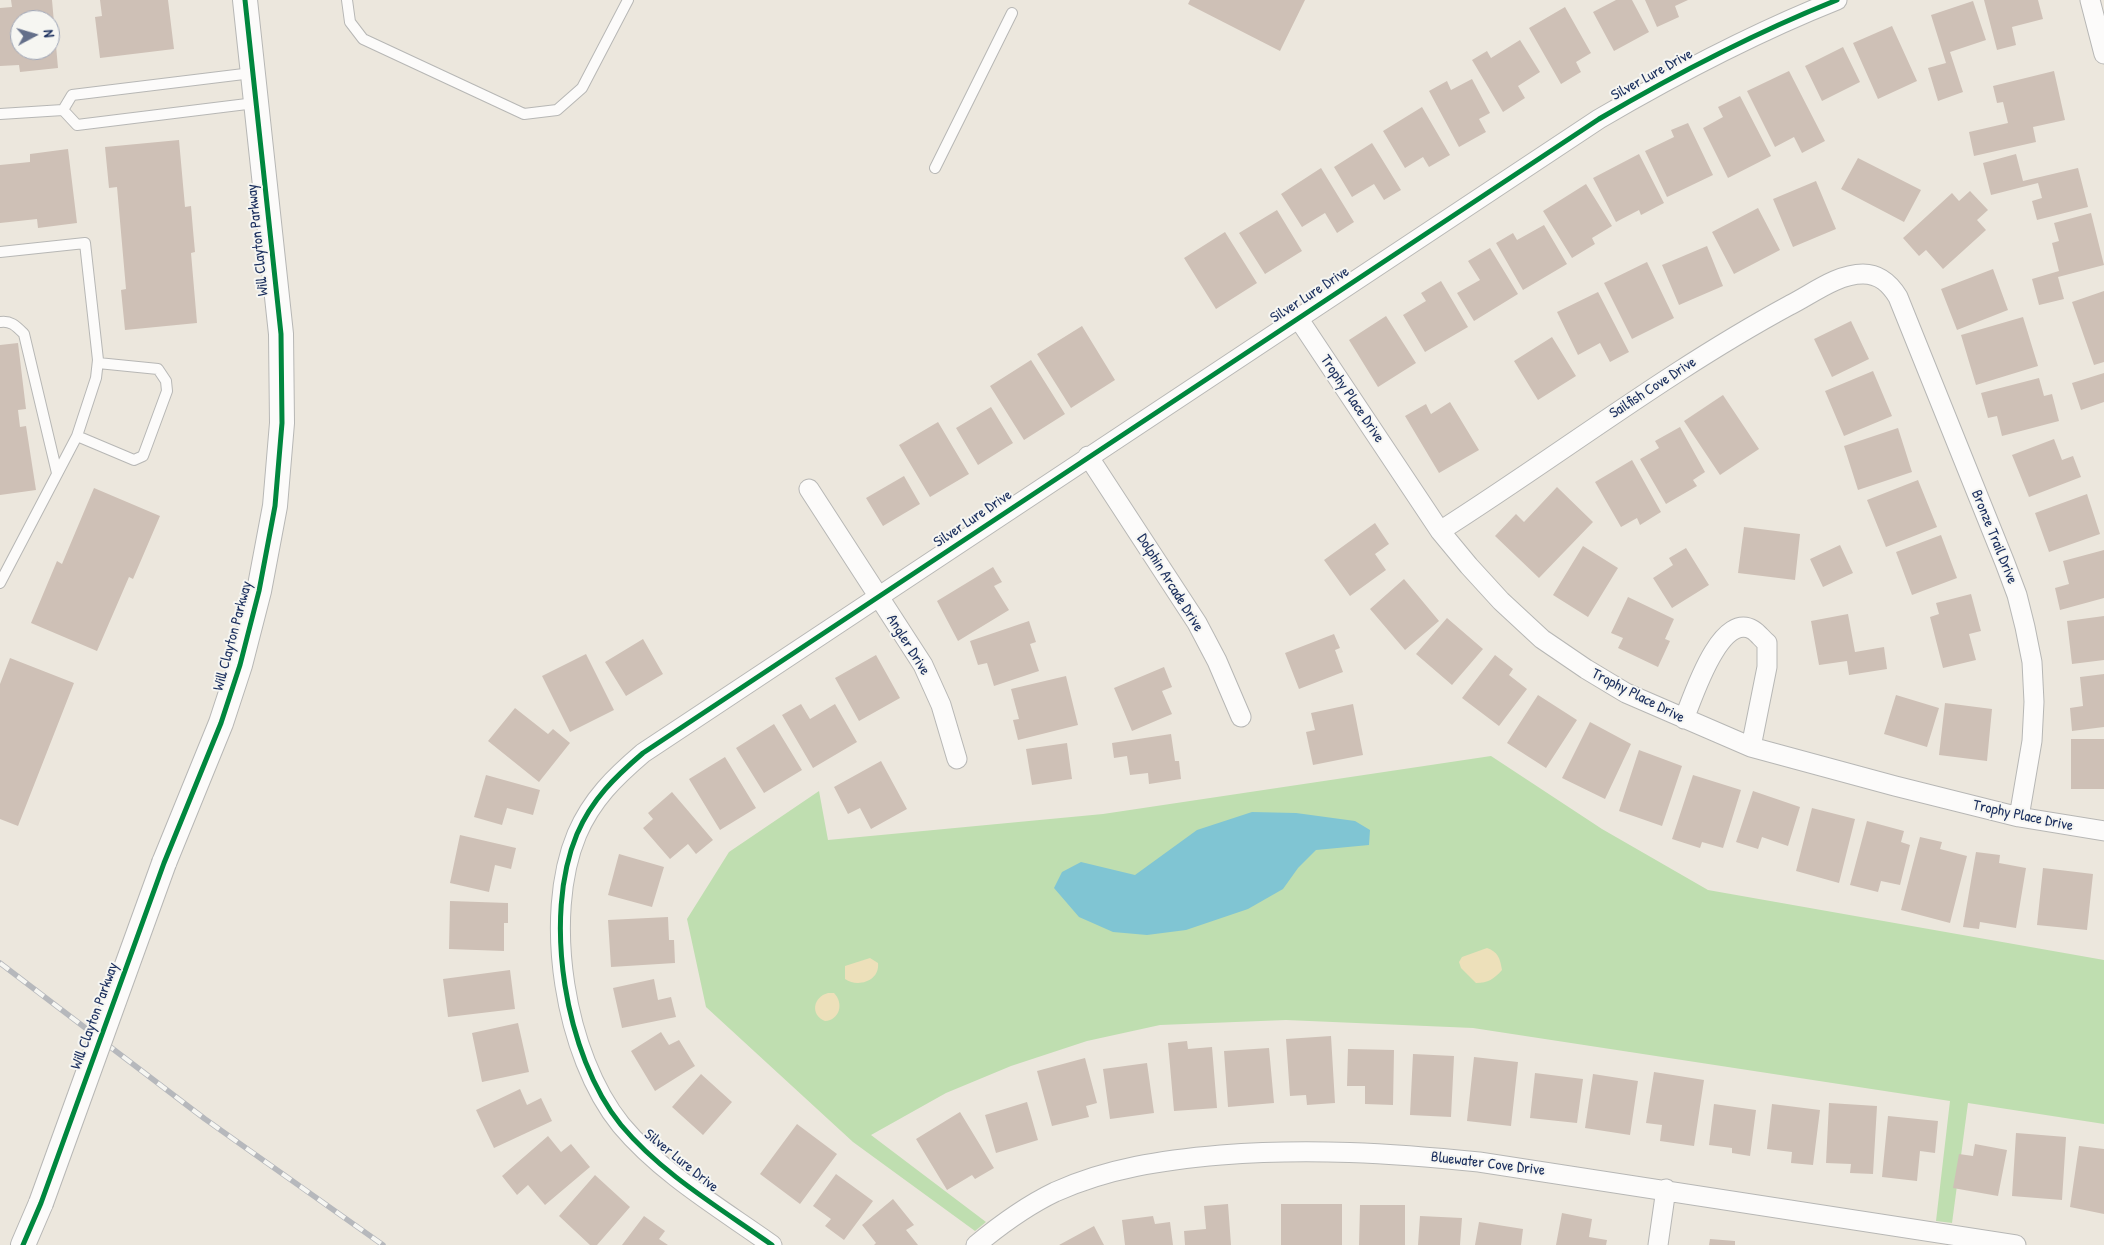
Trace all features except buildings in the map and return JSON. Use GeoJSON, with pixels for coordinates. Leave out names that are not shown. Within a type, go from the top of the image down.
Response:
{"type":"FeatureCollection","features":[{"type":"Feature","properties":{"kind":"street","name":"Will Clayton Parkway"},"geometry":{"type":"LineString","coordinates":[[23,1245],[164,864],[221,723],[240,666],[259,591],[275,506],[282,422],[281,334],[245,0]]}},
{"type":"Feature","properties":{"kind":"street","name":"Silver Lure Drive"},"geometry":{"type":"LineString","coordinates":[[772,1245],[690,1186],[643,1149],[620,1124],[601,1095],[583,1057],[568,1002],[563,968],[561,899],[567,864],[577,834],[593,805],[614,778],[643,753],[1088,456],[1599,119],[1688,68],[1779,23],[1837,0]]}},
{"type":"Feature","properties":{"kind":"street"},"geometry":{"type":"LineString","coordinates":[[2090,0],[2104,54]]}},
{"type":"Feature","properties":{"kind":"street","name":"Sailfish Cove Drive"},"geometry":{"type":"LineString","coordinates":[[1440,531],[1645,393],[1753,325],[1840,278],[1863,274],[1879,277]]}},
{"type":"Feature","properties":{"kind":"street","name":"Bronze Trail Drive"},"geometry":{"type":"LineString","coordinates":[[1879,277],[1890,284],[1898,298],[2005,563],[2019,603],[2032,662],[2034,702],[2032,741],[2019,817]]}},
{"type":"Feature","properties":{"kind":"street","name":"Trophy Place Drive"},"geometry":{"type":"LineString","coordinates":[[1298,318],[1440,531],[1500,601],[1542,639],[1586,669],[1626,693],[1751,747],[2019,817],[2104,831]]}},
{"type":"Feature","properties":{"kind":"street","name":"Dolphin Arcade Drive"},"geometry":{"type":"LineString","coordinates":[[1088,456],[1197,623],[1217,661],[1241,717]]}},
{"type":"Feature","properties":{"kind":"street","name":"Angler Drive"},"geometry":{"type":"LineString","coordinates":[[809,489],[923,665],[941,706],[957,759]]}},
{"type":"Feature","properties":{"kind":"street"},"geometry":{"type":"LineString","coordinates":[[1684,719],[1710,655],[1722,638],[1738,628],[1752,629],[1767,643],[1767,667],[1751,747]]}},
{"type":"Feature","properties":{"kind":"street","name":"Bluewater Cove Drive"},"geometry":{"type":"LineString","coordinates":[[976,1245],[1018,1213],[1054,1193],[1089,1178],[1130,1166],[1185,1158],[1244,1153],[1327,1150],[1405,1154],[1479,1162],[2016,1245]]}},
{"type":"Feature","properties":{"kind":"street"},"geometry":{"type":"LineString","coordinates":[[1658,1245],[1666,1190]]}},
{"type":"Feature","properties":{"kind":"lane"},"geometry":{"type":"LineString","coordinates":[[347,0],[350,22],[363,39],[524,114],[557,110],[582,88],[628,0]]}},
{"type":"Feature","properties":{"kind":"lane"},"geometry":{"type":"LineString","coordinates":[[935,168],[1012,13]]}},
{"type":"Feature","properties":{"kind":"lane"},"geometry":{"type":"LineString","coordinates":[[63,110],[72,95],[252,73]]}},
{"type":"Feature","properties":{"kind":"lane"},"geometry":{"type":"LineString","coordinates":[[63,110],[77,125],[255,102]]}},
{"type":"Feature","properties":{"kind":"lane"},"geometry":{"type":"LineString","coordinates":[[0,114],[63,110]]}},
{"type":"Feature","properties":{"kind":"lane"},"geometry":{"type":"LineString","coordinates":[[0,252],[86,243],[98,363],[96,378],[77,436],[0,583]]}},
{"type":"Feature","properties":{"kind":"lane"},"geometry":{"type":"LineString","coordinates":[[0,322],[5,321],[15,325],[24,334],[57,473]]}},
{"type":"Feature","properties":{"kind":"lane"},"geometry":{"type":"LineString","coordinates":[[77,436],[134,460],[143,456],[167,391],[166,381],[158,369],[98,363]]}},
{"type":"Feature","properties":{"kind":"green space"},"geometry":{"type":"Polygon","coordinates":[[[1491,756],[1602,829],[1708,890],[2104,960],[2104,1124],[1968,1103],[1952,1223],[1936,1221],[1950,1101],[1473,1028],[1286,1020],[1160,1025],[1087,1041],[1011,1066],[946,1093],[871,1135],[986,1222],[975,1231],[853,1142],[706,1007],[687,919],[729,852],[819,791],[828,840],[1103,814],[1491,756]]]}},
{"type":"Feature","properties":{"kind":"sand"},"geometry":{"type":"Polygon","coordinates":[[[1487,948],[1494,951],[1498,956],[1502,970],[1490,980],[1476,983],[1461,968],[1459,962],[1462,957],[1487,948]]]}},
{"type":"Feature","properties":{"kind":"sand"},"geometry":{"type":"Polygon","coordinates":[[[870,958],[878,963],[876,974],[872,978],[862,983],[850,982],[845,979],[845,966],[870,958]]]}},
{"type":"Feature","properties":{"kind":"sand"},"geometry":{"type":"Polygon","coordinates":[[[828,993],[834,993],[840,1006],[834,1018],[825,1021],[817,1015],[815,1006],[819,998],[828,993]]]}},
{"type":"Feature","properties":{"kind":"water"},"geometry":{"type":"Polygon","coordinates":[[[1252,812],[1296,813],[1355,821],[1370,830],[1369,845],[1316,850],[1298,868],[1283,889],[1248,909],[1186,930],[1147,935],[1113,932],[1079,917],[1054,888],[1062,872],[1081,862],[1135,875],[1197,830],[1252,812]]]}},
{"type":"Feature","properties":{"kind":"railway"},"geometry":{"type":"LineString","coordinates":[[0,963],[205,1119],[383,1245]]}},
{"type":"Feature","properties":{"kind":"cycle path"},"geometry":{"type":"LineString","coordinates":[[23,1245],[41,1203],[164,863],[221,723],[240,665],[259,591],[275,506],[282,423],[281,334],[245,0]]}},
{"type":"Feature","properties":{"kind":"cycle path"},"geometry":{"type":"LineString","coordinates":[[772,1245],[692,1190],[637,1143],[621,1125],[602,1096],[586,1062],[573,1024],[565,985],[561,944],[561,905],[567,868],[577,834],[583,821],[605,789],[643,753],[1599,119],[1716,55],[1776,26],[1837,0]]}}]}
